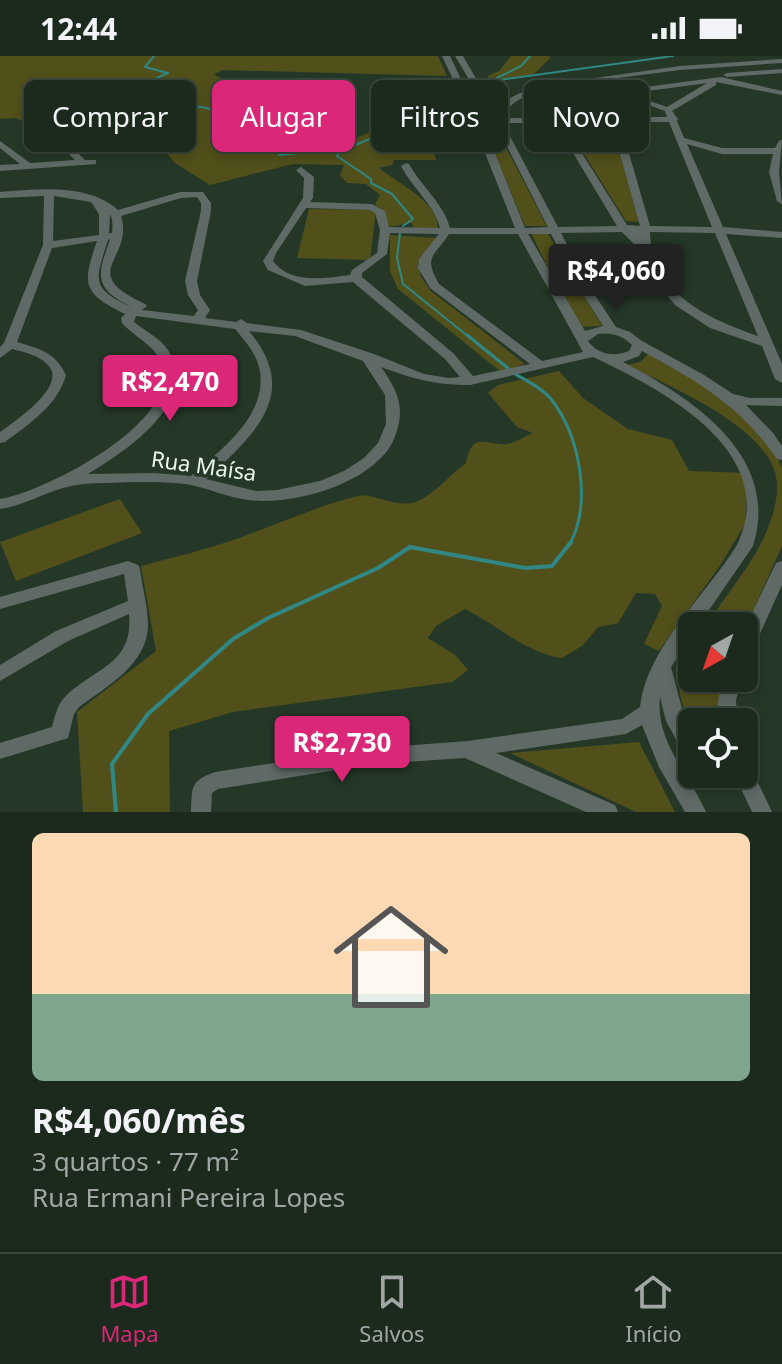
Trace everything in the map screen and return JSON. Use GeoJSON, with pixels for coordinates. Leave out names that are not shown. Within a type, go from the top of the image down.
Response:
{"type":"FeatureCollection","features":[{"type":"Feature","properties":{"kind":"street"},"geometry":{"type":"LineString","coordinates":[[446,56],[457,80]]}},
{"type":"Feature","properties":{"kind":"street"},"geometry":{"type":"LineString","coordinates":[[459,56],[471,80]]}},
{"type":"Feature","properties":{"kind":"street"},"geometry":{"type":"LineString","coordinates":[[590,80],[680,68],[782,61]]}},
{"type":"Feature","properties":{"kind":"street"},"geometry":{"type":"LineString","coordinates":[[707,66],[722,77],[739,83],[780,91]]}},
{"type":"Feature","properties":{"kind":"street"},"geometry":{"type":"LineString","coordinates":[[451,68],[465,68]]}},
{"type":"Feature","properties":{"kind":"street"},"geometry":{"type":"LineString","coordinates":[[680,68],[704,81]]}},
{"type":"Feature","properties":{"kind":"street"},"geometry":{"type":"LineString","coordinates":[[649,91],[722,77],[782,71]]}},
{"type":"Feature","properties":{"kind":"street"},"geometry":{"type":"LineString","coordinates":[[615,76],[620,80]]}},
{"type":"Feature","properties":{"kind":"street"},"geometry":{"type":"LineString","coordinates":[[649,117],[671,115],[722,77]]}},
{"type":"Feature","properties":{"kind":"street"},"geometry":{"type":"LineString","coordinates":[[739,83],[782,80]]}},
{"type":"Feature","properties":{"kind":"street"},"geometry":{"type":"LineString","coordinates":[[649,101],[671,115],[782,379]]}},
{"type":"Feature","properties":{"kind":"street"},"geometry":{"type":"LineString","coordinates":[[681,140],[722,151],[781,148],[773,174],[782,201]]}},
{"type":"Feature","properties":{"kind":"street"},"geometry":{"type":"LineString","coordinates":[[508,141],[555,230],[579,284],[612,330]]}},
{"type":"Feature","properties":{"kind":"street"},"geometry":{"type":"LineString","coordinates":[[0,144],[27,165]]}},
{"type":"Feature","properties":{"kind":"street"},"geometry":{"type":"LineString","coordinates":[[0,168],[87,162],[74,152]]}},
{"type":"Feature","properties":{"kind":"street"},"geometry":{"type":"LineString","coordinates":[[488,152],[521,231],[583,340],[599,356],[691,404],[715,421],[741,448],[750,463],[759,506],[750,536],[662,666],[653,688],[649,711],[680,788],[696,812]]}},
{"type":"Feature","properties":{"kind":"street"},"geometry":{"type":"LineString","coordinates":[[577,152],[623,227],[645,249],[658,277],[679,303],[714,325],[766,343]]}},
{"type":"Feature","properties":{"kind":"street"},"geometry":{"type":"LineString","coordinates":[[624,152],[645,227],[645,249]]}},
{"type":"Feature","properties":{"kind":"street"},"geometry":{"type":"LineString","coordinates":[[406,166],[415,186],[442,212],[446,230],[424,259],[427,277],[434,286],[539,365]]}},
{"type":"Feature","properties":{"kind":"street"},"geometry":{"type":"LineString","coordinates":[[301,170],[309,177],[310,186],[302,205],[271,253],[268,261],[272,268],[305,283],[356,278],[469,378]]}},
{"type":"Feature","properties":{"kind":"street"},"geometry":{"type":"LineString","coordinates":[[0,439],[43,408],[59,387],[60,376],[55,364],[43,356],[5,349],[48,245],[49,192]]}},
{"type":"Feature","properties":{"kind":"street"},"geometry":{"type":"LineString","coordinates":[[0,195],[49,192],[95,200],[116,214],[118,224],[109,236],[48,245]]}},
{"type":"Feature","properties":{"kind":"street"},"geometry":{"type":"LineString","coordinates":[[116,214],[180,195],[200,194],[206,203],[206,211],[191,281],[194,295],[204,307],[198,318]]}},
{"type":"Feature","properties":{"kind":"street"},"geometry":{"type":"LineString","coordinates":[[95,200],[103,209],[108,224],[104,266],[106,282],[135,309],[297,333],[443,375],[469,378]]}},
{"type":"Feature","properties":{"kind":"street"},"geometry":{"type":"LineString","coordinates":[[302,205],[372,207],[380,211],[385,230],[380,257],[356,272],[356,278]]}},
{"type":"Feature","properties":{"kind":"street"},"geometry":{"type":"LineString","coordinates":[[385,230],[521,231],[645,227],[721,229],[782,235]]}},
{"type":"Feature","properties":{"kind":"street"},"geometry":{"type":"LineString","coordinates":[[63,483],[112,455],[140,432],[170,382],[170,368],[161,350],[128,323],[135,309]]}},
{"type":"Feature","properties":{"kind":"street"},"geometry":{"type":"LineString","coordinates":[[195,481],[237,443],[261,410],[267,373],[258,344],[241,323]]}},
{"type":"Feature","properties":{"kind":"street"},"geometry":{"type":"LineString","coordinates":[[258,344],[262,326]]}},
{"type":"Feature","properties":{"kind":"street"},"geometry":{"type":"LineString","coordinates":[[539,365],[575,349],[593,331],[612,330],[626,334],[732,398],[771,438],[782,456]]}},
{"type":"Feature","properties":{"kind":"street"},"geometry":{"type":"LineString","coordinates":[[372,356],[421,377],[449,382],[599,356],[630,356],[635,353],[638,344]]}},
{"type":"Feature","properties":{"kind":"street"},"geometry":{"type":"LineString","coordinates":[[372,356],[392,397]]}},
{"type":"Feature","properties":{"kind":"street"},"geometry":{"type":"LineString","coordinates":[[443,375],[453,369],[455,363]]}},
{"type":"Feature","properties":{"kind":"street"},"geometry":{"type":"LineString","coordinates":[[392,397],[397,382],[421,377]]}},
{"type":"Feature","properties":{"kind":"street","name":"Rua Maísa"},"geometry":{"type":"LineString","coordinates":[[0,512],[8,504],[63,483],[132,478],[195,481],[230,493],[257,496],[315,489],[363,465],[379,450],[393,429],[392,397]]}},
{"type":"Feature","properties":{"kind":"street"},"geometry":{"type":"LineString","coordinates":[[732,398],[750,402],[782,402]]}},
{"type":"Feature","properties":{"kind":"street"},"geometry":{"type":"LineString","coordinates":[[0,603],[131,567],[139,625],[136,645],[129,657],[72,702],[65,712],[61,732],[0,751]]}},
{"type":"Feature","properties":{"kind":"street"},"geometry":{"type":"LineString","coordinates":[[758,619],[782,567]]}},
{"type":"Feature","properties":{"kind":"street"},"geometry":{"type":"LineString","coordinates":[[0,674],[62,636],[134,605]]}},
{"type":"Feature","properties":{"kind":"street"},"geometry":{"type":"LineString","coordinates":[[662,666],[678,725]]}},
{"type":"Feature","properties":{"kind":"street"},"geometry":{"type":"LineString","coordinates":[[201,812],[202,788],[215,781],[374,756],[468,749],[626,726],[649,711]]}},
{"type":"Feature","properties":{"kind":"street"},"geometry":{"type":"LineString","coordinates":[[468,749],[608,812]]}},
{"type":"Feature","properties":{"kind":"street"},"geometry":{"type":"LineString","coordinates":[[751,788],[762,812]]}},
{"type":"Feature","properties":{"kind":"shaded area"},"geometry":{"type":"Polygon","coordinates":[[[0,56],[438,56],[447,76],[223,70],[214,74],[224,80],[212,80],[212,152],[355,152],[355,138],[371,132],[371,152],[434,152],[436,160],[394,160],[392,165],[379,168],[424,201],[436,218],[438,228],[414,228],[411,223],[389,227],[382,209],[375,205],[380,195],[366,184],[347,183],[340,175],[344,165],[293,164],[210,185],[175,163],[166,152],[196,152],[196,80],[24,80],[24,122],[15,118],[0,119],[0,56]]]}},
{"type":"Feature","properties":{"kind":"shaded area"},"geometry":{"type":"Polygon","coordinates":[[[511,56],[550,58],[534,74],[498,80],[487,76],[499,71],[511,56]]]}},
{"type":"Feature","properties":{"kind":"shaded area"},"geometry":{"type":"Polygon","coordinates":[[[494,152],[508,152],[547,226],[525,226],[494,152]]]}},
{"type":"Feature","properties":{"kind":"shaded area"},"geometry":{"type":"Polygon","coordinates":[[[583,152],[619,152],[639,222],[626,221],[583,152]]]}},
{"type":"Feature","properties":{"kind":"shaded area"},"geometry":{"type":"Polygon","coordinates":[[[309,209],[376,210],[370,260],[297,258],[309,209]]]}},
{"type":"Feature","properties":{"kind":"shaded area"},"geometry":{"type":"Polygon","coordinates":[[[547,232],[602,326],[577,327],[531,233],[547,232]]]}},
{"type":"Feature","properties":{"kind":"shaded area"},"geometry":{"type":"Polygon","coordinates":[[[390,235],[437,238],[418,264],[421,277],[431,291],[525,364],[501,372],[398,289],[390,271],[390,235]]]}},
{"type":"Feature","properties":{"kind":"shaded area"},"geometry":{"type":"Polygon","coordinates":[[[648,354],[721,394],[771,444],[782,468],[782,546],[752,612],[716,612],[748,566],[768,528],[777,491],[774,469],[764,452],[731,421],[627,365],[640,362],[648,354]]]}},
{"type":"Feature","properties":{"kind":"shaded area"},"geometry":{"type":"Polygon","coordinates":[[[559,371],[583,398],[628,429],[672,440],[689,471],[748,473],[745,524],[687,612],[678,612],[678,624],[659,651],[644,644],[662,606],[655,594],[636,593],[618,623],[598,627],[583,645],[562,658],[524,644],[465,609],[436,626],[428,638],[455,655],[468,670],[452,682],[233,712],[169,731],[170,812],[83,812],[77,712],[156,651],[141,566],[230,541],[358,496],[402,503],[418,501],[466,463],[476,443],[507,444],[533,433],[517,427],[488,393],[498,385],[559,371]]]}},
{"type":"Feature","properties":{"kind":"shaded area"},"geometry":{"type":"Polygon","coordinates":[[[120,499],[142,533],[16,581],[0,542],[120,499]]]}},
{"type":"Feature","properties":{"kind":"shaded area"},"geometry":{"type":"Polygon","coordinates":[[[680,692],[724,692],[724,708],[683,708],[680,692]]]}},
{"type":"Feature","properties":{"kind":"shaded area"},"geometry":{"type":"Polygon","coordinates":[[[639,742],[675,812],[636,812],[510,753],[639,742]]]}},
{"type":"Feature","properties":{"kind":"waterway"},"geometry":{"type":"LineString","coordinates":[[154,56],[145,67],[168,73],[157,78],[169,90],[168,101],[233,116],[253,126],[252,132],[280,155],[328,150],[339,152],[337,156],[371,179],[371,183],[392,194],[413,219],[403,226]]}},
{"type":"Feature","properties":{"kind":"waterway"},"geometry":{"type":"LineString","coordinates":[[497,78],[521,66],[530,56]]}},
{"type":"Feature","properties":{"kind":"waterway"},"geometry":{"type":"LineString","coordinates":[[499,80],[673,56]]}},
{"type":"Feature","properties":{"kind":"waterway"},"geometry":{"type":"LineString","coordinates":[[355,145],[371,138]]}},
{"type":"Feature","properties":{"kind":"waterway"},"geometry":{"type":"LineString","coordinates":[[400,233],[397,258],[403,284],[469,337]]}},
{"type":"Feature","properties":{"kind":"waterway"},"geometry":{"type":"LineString","coordinates":[[467,335],[509,369]]}},
{"type":"Feature","properties":{"kind":"waterway"},"geometry":{"type":"LineString","coordinates":[[515,374],[551,399],[576,450],[580,470],[580,509],[571,542]]}},
{"type":"Feature","properties":{"kind":"waterway"},"geometry":{"type":"LineString","coordinates":[[116,812],[112,764],[148,714],[233,639],[268,618],[378,568],[410,547],[525,568],[552,566],[571,542]]}}]}
